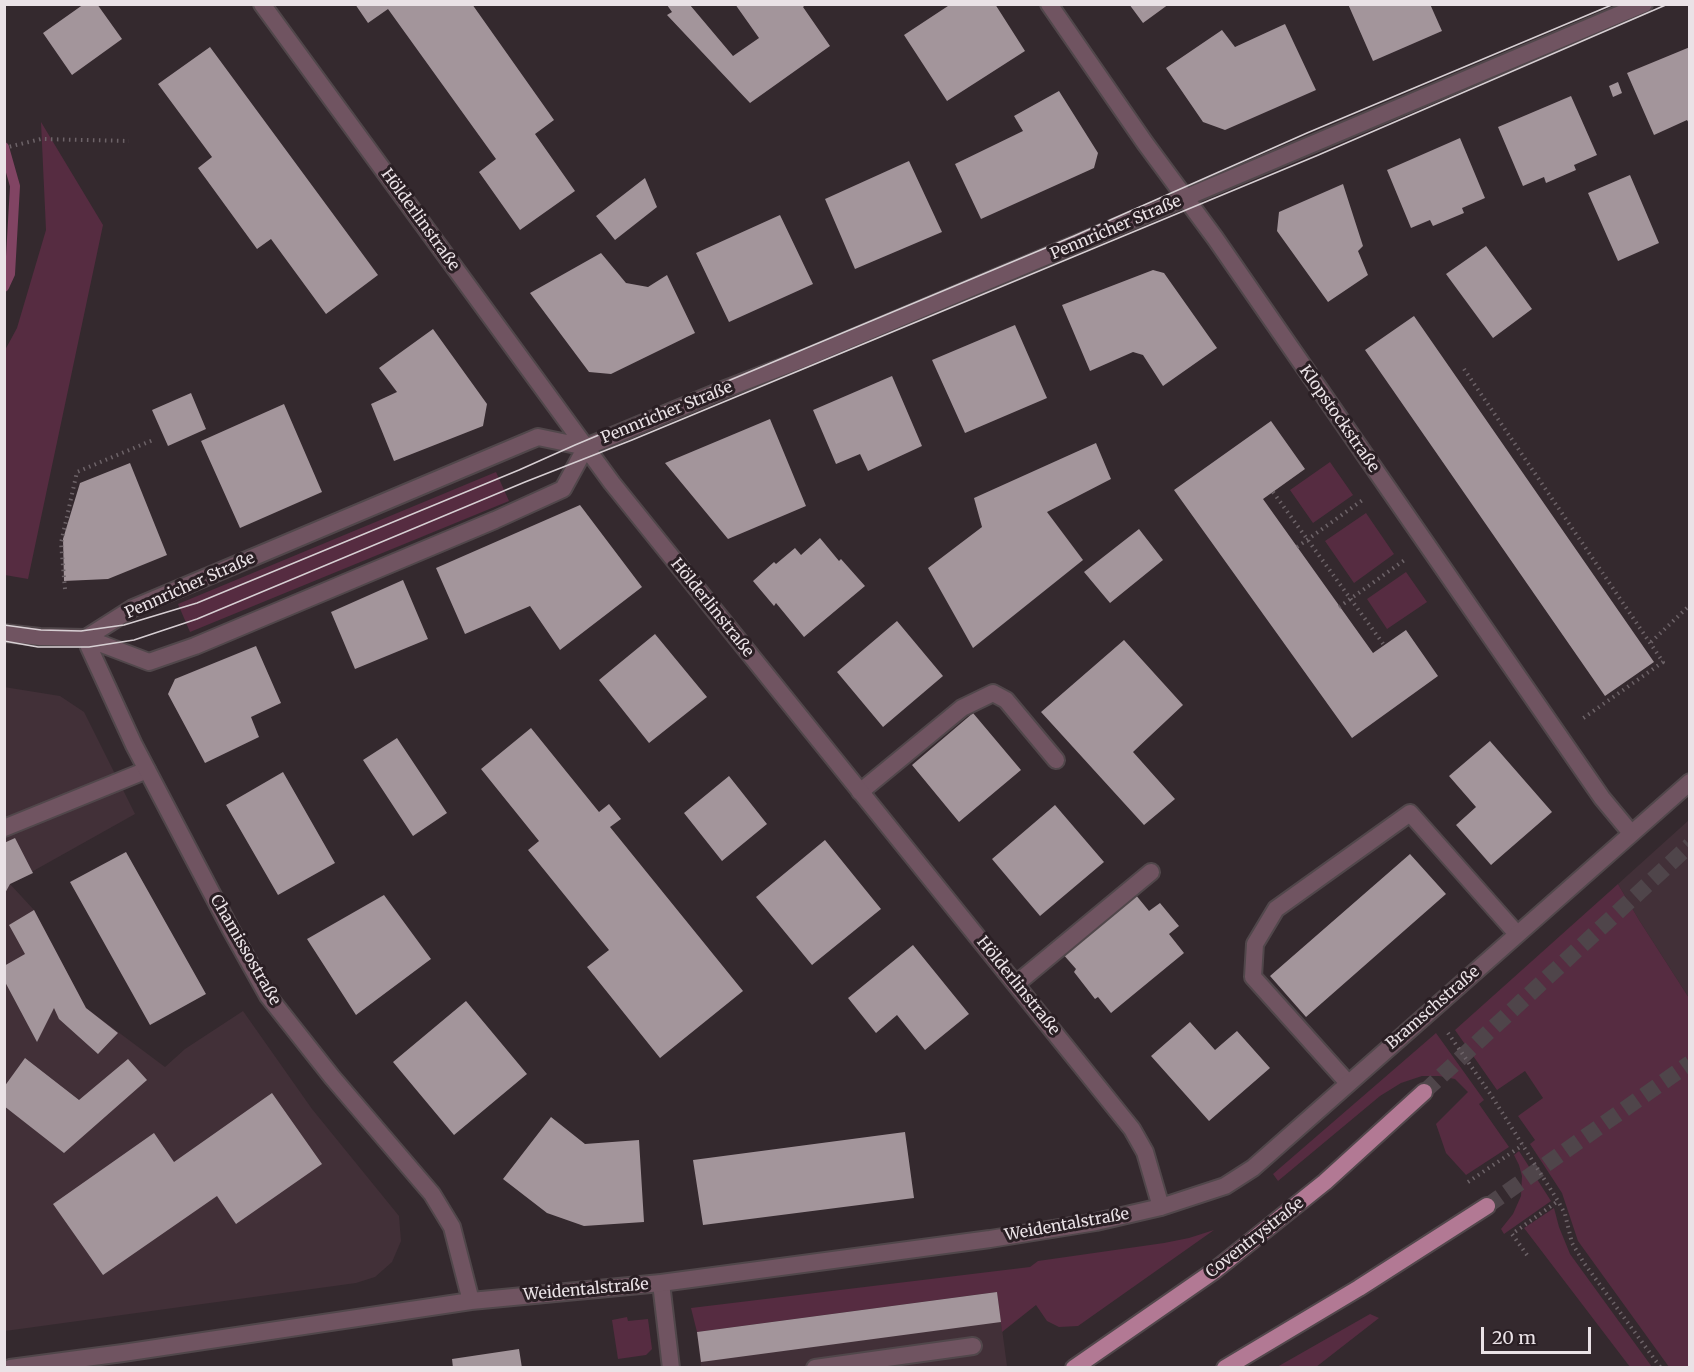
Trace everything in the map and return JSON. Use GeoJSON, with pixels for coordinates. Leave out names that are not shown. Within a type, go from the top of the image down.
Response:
{"type":"FeatureCollection","features":[{"type":"Feature","properties":{"kind":"main road","name":"Coventrystraße"},"geometry":{"type":"LineString","coordinates":[[1074,1368],[1214,1271],[1325,1182],[1424,1092]]}},
{"type":"Feature","properties":{"kind":"main road"},"geometry":{"type":"LineString","coordinates":[[1225,1368],[1359,1288],[1487,1206]]}},
{"type":"Feature","properties":{"kind":"street","name":"Hölderlinstraße"},"geometry":{"type":"LineString","coordinates":[[262,4],[612,483],[1132,1129],[1145,1152],[1161,1207]]}},
{"type":"Feature","properties":{"kind":"street","name":"Klopstockstraße"},"geometry":{"type":"LineString","coordinates":[[1049,4],[1602,798],[1631,833]]}},
{"type":"Feature","properties":{"kind":"street","name":"Pennricher Straße"},"geometry":{"type":"LineString","coordinates":[[86,638],[133,608],[538,437],[586,447],[808,357],[1644,4]]}},
{"type":"Feature","properties":{"kind":"street","name":"Pennricher Straße"},"geometry":{"type":"LineString","coordinates":[[86,638],[149,662],[195,646],[474,529],[563,489],[586,447]]}},
{"type":"Feature","properties":{"kind":"street"},"geometry":{"type":"LineString","coordinates":[[4,633],[40,637],[86,638]]}},
{"type":"Feature","properties":{"kind":"street","name":"Chamissostraße"},"geometry":{"type":"LineString","coordinates":[[86,638],[88,647],[147,770],[268,996],[332,1077],[432,1194],[452,1227],[471,1301]]}},
{"type":"Feature","properties":{"kind":"street"},"geometry":{"type":"LineString","coordinates":[[860,792],[962,708],[993,693],[1006,700],[1056,760]]}},
{"type":"Feature","properties":{"kind":"street"},"geometry":{"type":"LineString","coordinates":[[4,828],[147,770]]}},
{"type":"Feature","properties":{"kind":"street","name":"Bramschstraße"},"geometry":{"type":"LineString","coordinates":[[1161,1207],[1225,1186],[1253,1168],[1689,782]]}},
{"type":"Feature","properties":{"kind":"street"},"geometry":{"type":"LineString","coordinates":[[1348,1083],[1253,977],[1255,944],[1276,909],[1410,813],[1517,934]]}},
{"type":"Feature","properties":{"kind":"street"},"geometry":{"type":"LineString","coordinates":[[1016,984],[1150,872]]}},
{"type":"Feature","properties":{"kind":"street","name":"Weidentalstraße"},"geometry":{"type":"LineString","coordinates":[[10,1368],[135,1352],[471,1301],[661,1283],[990,1239],[1096,1222],[1161,1207]]}},
{"type":"Feature","properties":{"kind":"street"},"geometry":{"type":"LineString","coordinates":[[661,1283],[671,1368]]}},
{"type":"Feature","properties":{"kind":"street"},"geometry":{"type":"LineString","coordinates":[[815,1368],[973,1346]]}},
{"type":"Feature","properties":{"kind":"path"},"geometry":{"type":"LineString","coordinates":[[4,148],[41,139],[129,141]]}},
{"type":"Feature","properties":{"kind":"path"},"geometry":{"type":"LineString","coordinates":[[1464,369],[1663,662],[1559,735]]}},
{"type":"Feature","properties":{"kind":"path"},"geometry":{"type":"LineString","coordinates":[[65,589],[61,543],[77,472],[153,440]]}},
{"type":"Feature","properties":{"kind":"path"},"geometry":{"type":"LineString","coordinates":[[1297,547],[1385,485]]}},
{"type":"Feature","properties":{"kind":"path"},"geometry":{"type":"LineString","coordinates":[[1274,492],[1384,645]]}},
{"type":"Feature","properties":{"kind":"path"},"geometry":{"type":"LineString","coordinates":[[1339,607],[1426,544]]}},
{"type":"Feature","properties":{"kind":"path"},"geometry":{"type":"LineString","coordinates":[[1650,642],[1689,605]]}},
{"type":"Feature","properties":{"kind":"path"},"geometry":{"type":"LineString","coordinates":[[1684,610],[1689,616]]}},
{"type":"Feature","properties":{"kind":"path"},"geometry":{"type":"LineString","coordinates":[[1431,1011],[1491,1095],[1558,1201],[1565,1215],[1572,1243],[1584,1263],[1661,1368]]}},
{"type":"Feature","properties":{"kind":"path"},"geometry":{"type":"LineString","coordinates":[[1468,1182],[1523,1145]]}},
{"type":"Feature","properties":{"kind":"path"},"geometry":{"type":"LineString","coordinates":[[1527,1255],[1512,1233],[1558,1201]]}},
{"type":"Feature","properties":{"kind":"shaded area"},"geometry":{"type":"Polygon","coordinates":[[[41,122],[103,225],[28,579],[5,575],[4,352],[17,328],[46,230],[41,122]]]}},
{"type":"Feature","properties":{"kind":"shaded area"},"geometry":{"type":"Polygon","coordinates":[[[1330,462],[1353,495],[1313,523],[1290,490],[1330,462]]]}},
{"type":"Feature","properties":{"kind":"shaded area"},"geometry":{"type":"Polygon","coordinates":[[[496,472],[509,501],[190,632],[178,604],[496,472]]]}},
{"type":"Feature","properties":{"kind":"shaded area"},"geometry":{"type":"Polygon","coordinates":[[[1366,513],[1394,554],[1354,583],[1325,541],[1366,513]]]}},
{"type":"Feature","properties":{"kind":"shaded area"},"geometry":{"type":"Polygon","coordinates":[[[1406,572],[1427,602],[1387,629],[1367,599],[1406,572]]]}},
{"type":"Feature","properties":{"kind":"shaded area"},"geometry":{"type":"Polygon","coordinates":[[[4,687],[60,696],[84,712],[135,814],[10,884],[34,910],[86,1008],[165,1067],[185,1049],[243,1011],[312,1109],[399,1216],[401,1241],[392,1262],[375,1277],[356,1283],[5,1331],[4,687]]]}},
{"type":"Feature","properties":{"kind":"shaded area"},"geometry":{"type":"Polygon","coordinates":[[[1689,820],[1689,998],[1618,884],[1689,820]]]}},
{"type":"Feature","properties":{"kind":"shaded area"},"geometry":{"type":"Polygon","coordinates":[[[1618,884],[1689,998],[1689,1367],[1669,1367],[1578,1241],[1562,1193],[1530,1144],[1535,1140],[1518,1116],[1543,1098],[1525,1071],[1497,1090],[1455,1030],[1618,884]]]}},
{"type":"Feature","properties":{"kind":"shaded area"},"geometry":{"type":"Polygon","coordinates":[[[1436,1033],[1484,1100],[1479,1104],[1509,1147],[1466,1175],[1446,1153],[1436,1124],[1468,1092],[1455,1079],[1422,1076],[1401,1083],[1380,1096],[1278,1181],[1273,1174],[1436,1033]]]}},
{"type":"Feature","properties":{"kind":"shaded area"},"geometry":{"type":"Polygon","coordinates":[[[1519,1151],[1551,1201],[1504,1234],[1501,1229],[1513,1214],[1521,1196],[1522,1176],[1514,1155],[1519,1151]]]}},
{"type":"Feature","properties":{"kind":"shaded area"},"geometry":{"type":"Polygon","coordinates":[[[1554,1208],[1570,1254],[1652,1367],[1630,1367],[1524,1228],[1554,1208]]]}},
{"type":"Feature","properties":{"kind":"shaded area"},"geometry":{"type":"Polygon","coordinates":[[[1214,1230],[1078,1326],[1059,1327],[1047,1321],[1036,1305],[1002,1332],[997,1292],[697,1332],[691,1308],[1030,1267],[1038,1261],[1164,1243],[1214,1230]]]}},
{"type":"Feature","properties":{"kind":"shaded area"},"geometry":{"type":"Polygon","coordinates":[[[997,1292],[1007,1366],[1005,1368],[701,1367],[697,1332],[997,1292]]]}},
{"type":"Feature","properties":{"kind":"shaded area"},"geometry":{"type":"Polygon","coordinates":[[[1370,1314],[1379,1318],[1316,1367],[1277,1367],[1370,1314]]]}},
{"type":"Feature","properties":{"kind":"shaded area"},"geometry":{"type":"Polygon","coordinates":[[[627,1317],[628,1321],[648,1319],[652,1349],[646,1355],[618,1359],[612,1320],[627,1317]]]}},
{"type":"Feature","properties":{"kind":"building"},"geometry":{"type":"Polygon","coordinates":[[[84,4],[97,4],[122,39],[72,75],[43,33],[84,4]]]}},
{"type":"Feature","properties":{"kind":"building"},"geometry":{"type":"Polygon","coordinates":[[[355,4],[472,4],[554,120],[535,134],[575,191],[520,230],[479,172],[496,159],[388,9],[368,23],[355,4]]]}},
{"type":"Feature","properties":{"kind":"building"},"geometry":{"type":"Polygon","coordinates":[[[735,4],[806,4],[803,7],[830,46],[750,103],[667,15],[672,12],[667,5],[690,5],[733,56],[759,38],[735,4]]]}},
{"type":"Feature","properties":{"kind":"building"},"geometry":{"type":"Polygon","coordinates":[[[951,4],[995,4],[1025,51],[947,101],[904,35],[951,4]]]}},
{"type":"Feature","properties":{"kind":"building"},"geometry":{"type":"Polygon","coordinates":[[[1129,4],[1169,4],[1143,23],[1129,4]]]}},
{"type":"Feature","properties":{"kind":"building"},"geometry":{"type":"Polygon","coordinates":[[[1348,4],[1430,4],[1442,31],[1373,61],[1348,4]]]}},
{"type":"Feature","properties":{"kind":"building"},"geometry":{"type":"Polygon","coordinates":[[[1285,24],[1316,90],[1225,130],[1203,122],[1166,68],[1222,30],[1235,47],[1285,24]]]}},
{"type":"Feature","properties":{"kind":"building"},"geometry":{"type":"Polygon","coordinates":[[[210,47],[378,275],[326,314],[271,239],[257,249],[198,168],[212,157],[158,84],[210,47]]]}},
{"type":"Feature","properties":{"kind":"building"},"geometry":{"type":"Polygon","coordinates":[[[1690,47],[1690,125],[1687,120],[1654,135],[1627,73],[1690,47]]]}},
{"type":"Feature","properties":{"kind":"building"},"geometry":{"type":"Polygon","coordinates":[[[1618,82],[1622,93],[1613,97],[1609,86],[1618,82]]]}},
{"type":"Feature","properties":{"kind":"building"},"geometry":{"type":"Polygon","coordinates":[[[1059,91],[1098,153],[1094,168],[981,219],[955,164],[1023,131],[1014,116],[1059,91]]]}},
{"type":"Feature","properties":{"kind":"building"},"geometry":{"type":"Polygon","coordinates":[[[1571,96],[1597,155],[1574,165],[1576,170],[1546,183],[1544,177],[1523,186],[1498,127],[1571,96]]]}},
{"type":"Feature","properties":{"kind":"building"},"geometry":{"type":"Polygon","coordinates":[[[1460,138],[1485,198],[1462,208],[1464,213],[1433,226],[1430,220],[1411,228],[1387,170],[1460,138]]]}},
{"type":"Feature","properties":{"kind":"building"},"geometry":{"type":"Polygon","coordinates":[[[909,161],[942,232],[855,269],[825,199],[909,161]]]}},
{"type":"Feature","properties":{"kind":"building"},"geometry":{"type":"Polygon","coordinates":[[[1630,175],[1659,243],[1618,261],[1588,193],[1630,175]]]}},
{"type":"Feature","properties":{"kind":"building"},"geometry":{"type":"Polygon","coordinates":[[[645,178],[657,207],[615,240],[596,216],[645,178]]]}},
{"type":"Feature","properties":{"kind":"building"},"geometry":{"type":"Polygon","coordinates":[[[1343,184],[1363,246],[1358,251],[1368,275],[1328,302],[1277,231],[1279,212],[1343,184]]]}},
{"type":"Feature","properties":{"kind":"building"},"geometry":{"type":"Polygon","coordinates":[[[780,215],[813,284],[729,322],[696,253],[780,215]]]}},
{"type":"Feature","properties":{"kind":"building"},"geometry":{"type":"Polygon","coordinates":[[[1486,246],[1532,309],[1493,338],[1446,274],[1486,246]]]}},
{"type":"Feature","properties":{"kind":"building"},"geometry":{"type":"Polygon","coordinates":[[[601,253],[626,283],[648,287],[667,275],[695,333],[611,374],[589,372],[530,293],[601,253]]]}},
{"type":"Feature","properties":{"kind":"building"},"geometry":{"type":"Polygon","coordinates":[[[1153,270],[1164,273],[1217,348],[1163,386],[1143,355],[1133,352],[1090,371],[1062,305],[1153,270]]]}},
{"type":"Feature","properties":{"kind":"building"},"geometry":{"type":"Polygon","coordinates":[[[1414,316],[1654,662],[1605,696],[1365,350],[1414,316]]]}},
{"type":"Feature","properties":{"kind":"building"},"geometry":{"type":"Polygon","coordinates":[[[1015,325],[1047,398],[965,433],[932,360],[1015,325]]]}},
{"type":"Feature","properties":{"kind":"building"},"geometry":{"type":"Polygon","coordinates":[[[433,329],[487,404],[483,426],[394,461],[371,404],[397,392],[379,368],[433,329]]]}},
{"type":"Feature","properties":{"kind":"building"},"geometry":{"type":"Polygon","coordinates":[[[892,376],[922,446],[868,471],[860,454],[836,464],[813,410],[892,376]]]}},
{"type":"Feature","properties":{"kind":"building"},"geometry":{"type":"Polygon","coordinates":[[[191,393],[206,429],[168,446],[152,410],[191,393]]]}},
{"type":"Feature","properties":{"kind":"building"},"geometry":{"type":"Polygon","coordinates":[[[284,404],[322,492],[240,528],[201,441],[284,404]]]}},
{"type":"Feature","properties":{"kind":"building"},"geometry":{"type":"Polygon","coordinates":[[[770,419],[806,506],[728,539],[665,463],[770,419]]]}},
{"type":"Feature","properties":{"kind":"building"},"geometry":{"type":"Polygon","coordinates":[[[1271,421],[1305,469],[1263,499],[1373,653],[1406,630],[1438,676],[1352,738],[1174,490],[1271,421]]]}},
{"type":"Feature","properties":{"kind":"building"},"geometry":{"type":"Polygon","coordinates":[[[1096,443],[1111,479],[1047,512],[1083,560],[973,648],[928,568],[982,527],[974,498],[1096,443]]]}},
{"type":"Feature","properties":{"kind":"building"},"geometry":{"type":"Polygon","coordinates":[[[130,463],[167,555],[108,579],[64,581],[63,539],[80,483],[130,463]]]}},
{"type":"Feature","properties":{"kind":"building"},"geometry":{"type":"Polygon","coordinates":[[[580,505],[642,587],[560,650],[530,606],[465,634],[436,568],[580,505]]]}},
{"type":"Feature","properties":{"kind":"building"},"geometry":{"type":"Polygon","coordinates":[[[1139,529],[1163,560],[1110,603],[1084,572],[1139,529]]]}},
{"type":"Feature","properties":{"kind":"building"},"geometry":{"type":"Polygon","coordinates":[[[820,538],[839,561],[841,559],[865,586],[804,637],[776,603],[774,606],[753,581],[774,562],[776,564],[795,548],[801,555],[820,538]]]}},
{"type":"Feature","properties":{"kind":"building"},"geometry":{"type":"Polygon","coordinates":[[[403,580],[428,639],[355,669],[331,612],[403,580]]]}},
{"type":"Feature","properties":{"kind":"building"},"geometry":{"type":"Polygon","coordinates":[[[897,621],[943,676],[883,727],[837,672],[897,621]]]}},
{"type":"Feature","properties":{"kind":"building"},"geometry":{"type":"Polygon","coordinates":[[[655,634],[707,697],[649,743],[599,680],[655,634]]]}},
{"type":"Feature","properties":{"kind":"building"},"geometry":{"type":"Polygon","coordinates":[[[1124,640],[1183,705],[1133,752],[1175,799],[1144,825],[1041,712],[1124,640]]]}},
{"type":"Feature","properties":{"kind":"building"},"geometry":{"type":"Polygon","coordinates":[[[256,646],[281,703],[251,717],[259,737],[205,763],[168,694],[175,679],[256,646]]]}},
{"type":"Feature","properties":{"kind":"building"},"geometry":{"type":"Polygon","coordinates":[[[973,713],[1021,770],[959,822],[912,765],[973,713]]]}},
{"type":"Feature","properties":{"kind":"building"},"geometry":{"type":"Polygon","coordinates":[[[531,728],[599,812],[609,804],[621,819],[610,827],[743,991],[660,1058],[587,967],[609,950],[528,850],[539,841],[481,769],[531,728]]]}},
{"type":"Feature","properties":{"kind":"building"},"geometry":{"type":"Polygon","coordinates":[[[397,738],[447,813],[413,836],[363,760],[397,738]]]}},
{"type":"Feature","properties":{"kind":"building"},"geometry":{"type":"Polygon","coordinates":[[[1490,741],[1552,812],[1491,865],[1456,825],[1476,807],[1449,776],[1490,741]]]}},
{"type":"Feature","properties":{"kind":"building"},"geometry":{"type":"Polygon","coordinates":[[[283,772],[335,863],[278,895],[226,805],[283,772]]]}},
{"type":"Feature","properties":{"kind":"building"},"geometry":{"type":"Polygon","coordinates":[[[729,776],[767,824],[722,861],[684,813],[729,776]]]}},
{"type":"Feature","properties":{"kind":"building"},"geometry":{"type":"Polygon","coordinates":[[[1055,805],[1104,862],[1040,916],[992,859],[1055,805]]]}},
{"type":"Feature","properties":{"kind":"building"},"geometry":{"type":"Polygon","coordinates":[[[15,838],[33,873],[10,884],[4,895],[4,843],[15,838]]]}},
{"type":"Feature","properties":{"kind":"building"},"geometry":{"type":"Polygon","coordinates":[[[825,840],[881,909],[812,965],[756,897],[825,840]]]}},
{"type":"Feature","properties":{"kind":"building"},"geometry":{"type":"Polygon","coordinates":[[[126,852],[206,994],[150,1025],[70,882],[126,852]]]}},
{"type":"Feature","properties":{"kind":"building"},"geometry":{"type":"Polygon","coordinates":[[[1410,854],[1446,894],[1306,1017],[1270,976],[1410,854]]]}},
{"type":"Feature","properties":{"kind":"building"},"geometry":{"type":"Polygon","coordinates":[[[1135,894],[1149,911],[1160,903],[1179,926],[1169,934],[1184,953],[1111,1013],[1098,997],[1095,999],[1074,972],[1076,969],[1062,953],[1135,894]]]}},
{"type":"Feature","properties":{"kind":"building"},"geometry":{"type":"Polygon","coordinates":[[[384,895],[431,959],[356,1015],[307,939],[384,895]]]}},
{"type":"Feature","properties":{"kind":"building"},"geometry":{"type":"Polygon","coordinates":[[[34,910],[86,1008],[118,1033],[98,1054],[59,1019],[54,1008],[37,1042],[4,980],[4,966],[25,954],[9,925],[34,910]]]}},
{"type":"Feature","properties":{"kind":"building"},"geometry":{"type":"Polygon","coordinates":[[[913,945],[969,1014],[925,1050],[897,1015],[876,1033],[848,998],[913,945]]]}},
{"type":"Feature","properties":{"kind":"building"},"geometry":{"type":"Polygon","coordinates":[[[466,1001],[527,1074],[454,1135],[393,1062],[466,1001]]]}},
{"type":"Feature","properties":{"kind":"building"},"geometry":{"type":"Polygon","coordinates":[[[1190,1022],[1215,1050],[1237,1031],[1270,1068],[1209,1121],[1151,1056],[1190,1022]]]}},
{"type":"Feature","properties":{"kind":"building"},"geometry":{"type":"Polygon","coordinates":[[[25,1058],[79,1100],[128,1059],[147,1080],[64,1153],[4,1106],[4,1087],[25,1058]]]}},
{"type":"Feature","properties":{"kind":"building"},"geometry":{"type":"Polygon","coordinates":[[[272,1093],[322,1164],[236,1224],[217,1196],[103,1275],[53,1204],[154,1133],[174,1162],[272,1093]]]}},
{"type":"Feature","properties":{"kind":"building"},"geometry":{"type":"Polygon","coordinates":[[[551,1117],[585,1144],[639,1140],[644,1222],[584,1226],[547,1213],[503,1179],[551,1117]]]}},
{"type":"Feature","properties":{"kind":"building"},"geometry":{"type":"Polygon","coordinates":[[[905,1132],[914,1198],[703,1225],[693,1160],[905,1132]]]}},
{"type":"Feature","properties":{"kind":"building"},"geometry":{"type":"Polygon","coordinates":[[[997,1292],[1001,1322],[701,1362],[697,1332],[997,1292]]]}},
{"type":"Feature","properties":{"kind":"building"},"geometry":{"type":"Polygon","coordinates":[[[519,1349],[522,1368],[453,1368],[452,1359],[519,1349]]]}},
{"type":"Feature","properties":{"kind":"waterway"},"geometry":{"type":"LineString","coordinates":[[4,147],[15,186],[10,274],[4,287]]}},
{"type":"Feature","properties":{"kind":"tunnel"},"geometry":{"type":"LineString","coordinates":[[1424,1092],[1690,845]]}},
{"type":"Feature","properties":{"kind":"tunnel"},"geometry":{"type":"LineString","coordinates":[[1487,1206],[1690,1063]]}},
{"type":"Feature","properties":{"kind":"tram line"},"geometry":{"type":"LineString","coordinates":[[4,625],[41,630],[81,631],[124,625],[197,603],[1074,236],[1307,133],[1614,4]]}},
{"type":"Feature","properties":{"kind":"tram line"},"geometry":{"type":"LineString","coordinates":[[4,641],[38,647],[89,647],[134,640],[197,619],[1316,156],[1668,4]]}}]}
